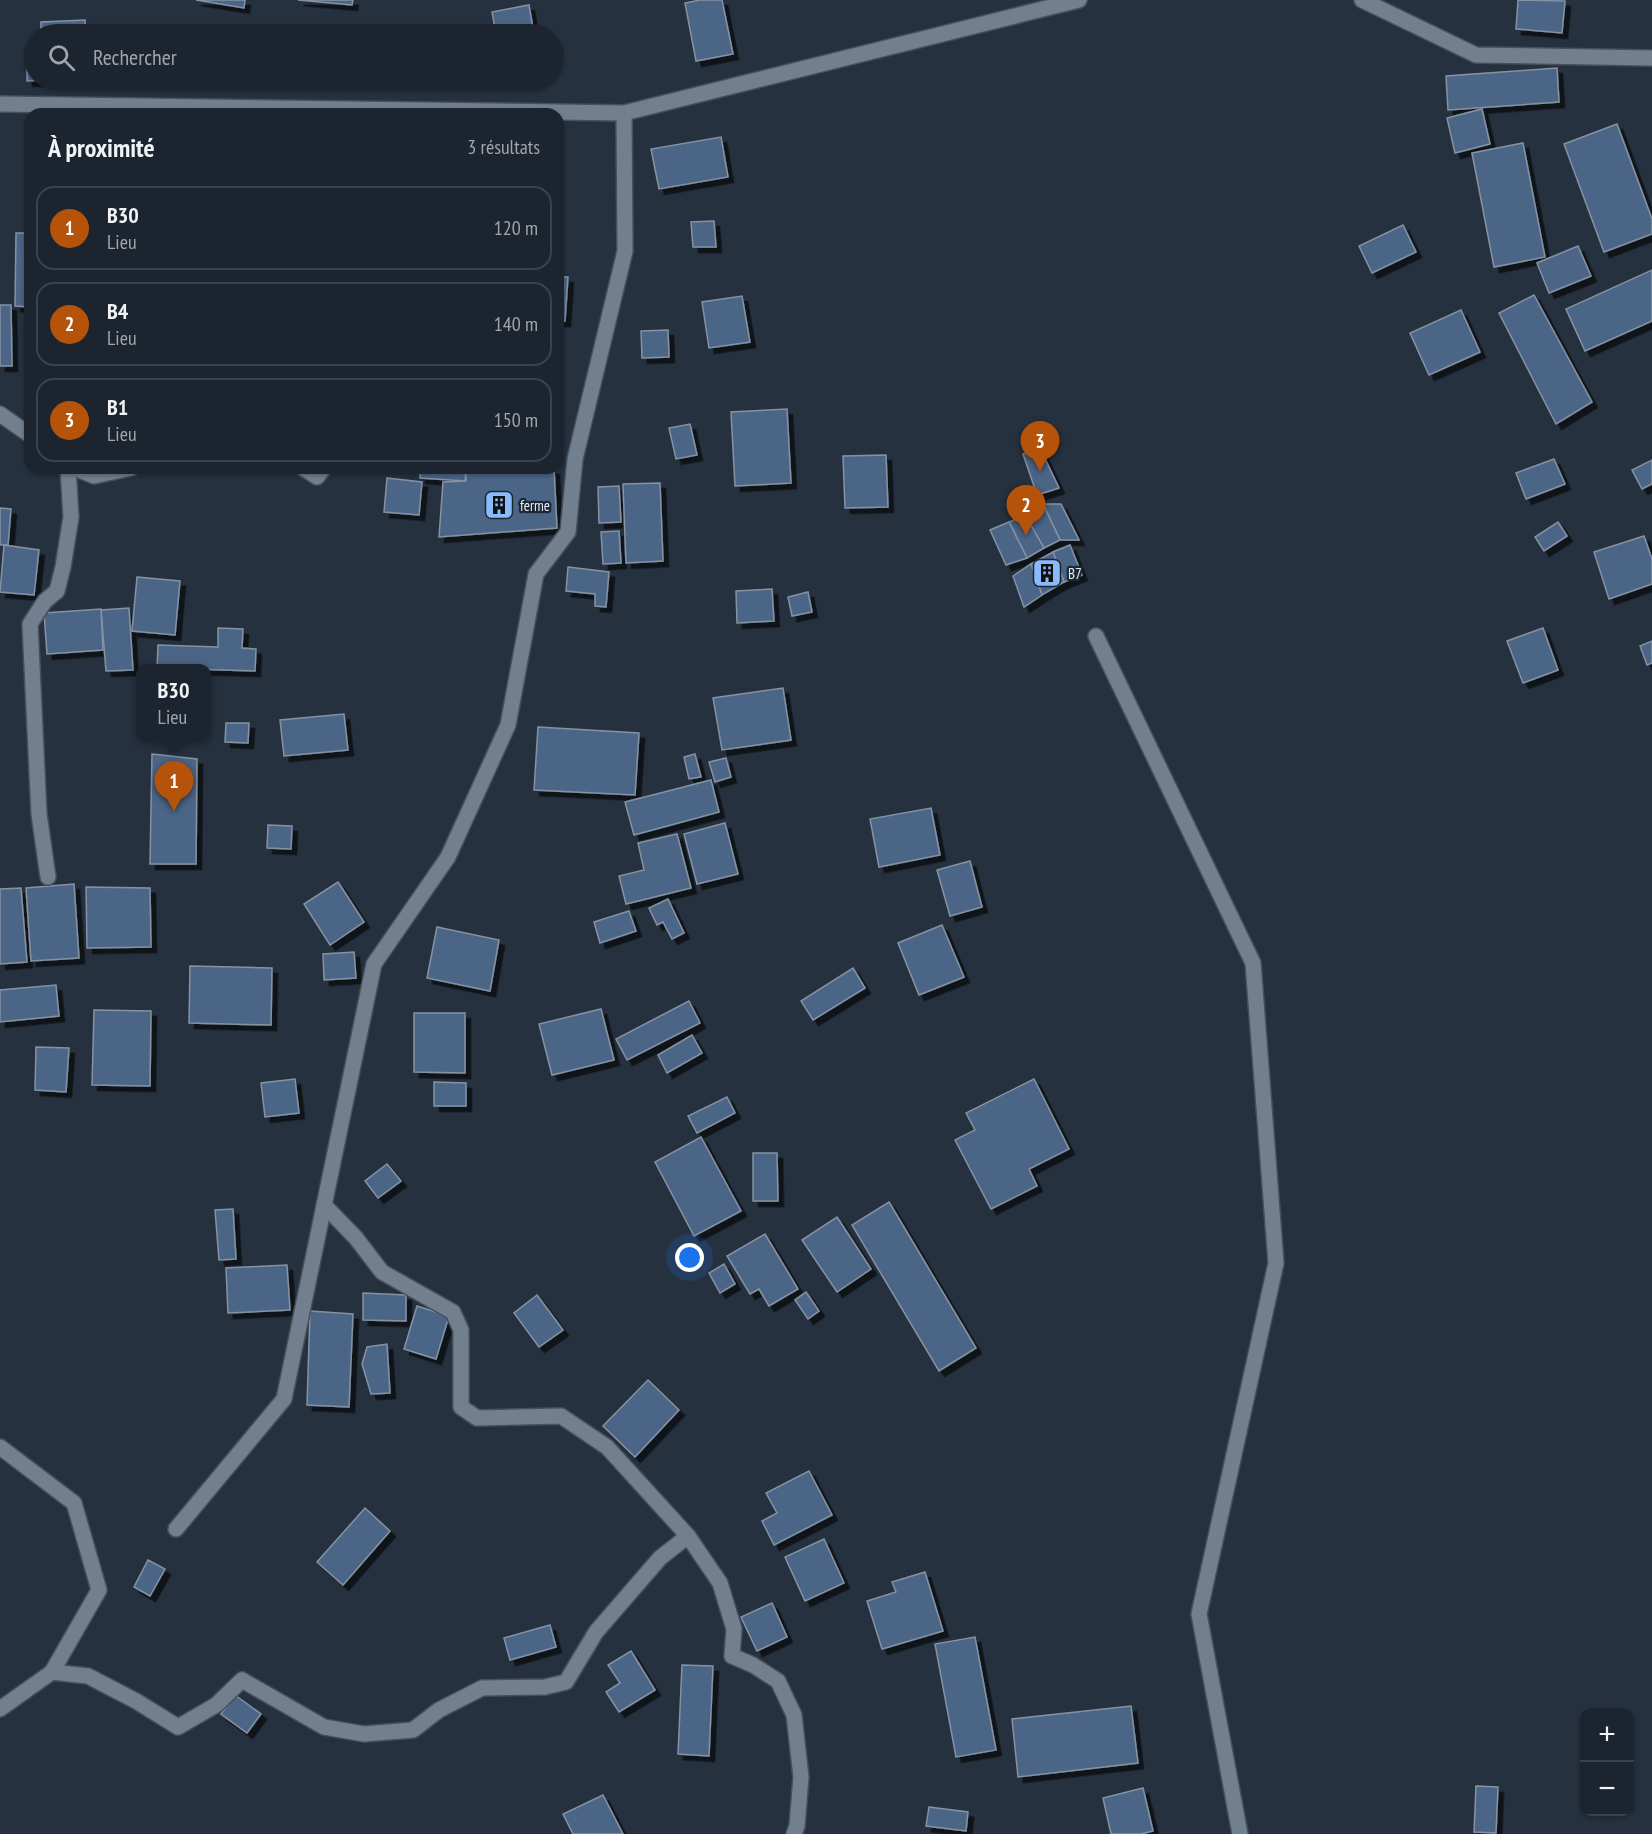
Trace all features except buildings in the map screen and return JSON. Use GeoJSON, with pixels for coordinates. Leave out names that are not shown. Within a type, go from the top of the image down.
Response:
{"type":"FeatureCollection","features":[{"type":"Feature","properties":{"kind":"street"},"geometry":{"type":"LineString","coordinates":[[564,112],[624,112],[1079,0]]}},
{"type":"Feature","properties":{"kind":"street"},"geometry":{"type":"LineString","coordinates":[[1362,0],[1476,55],[1652,58]]}},
{"type":"Feature","properties":{"kind":"street"},"geometry":{"type":"LineString","coordinates":[[0,104],[201,108]]}},
{"type":"Feature","properties":{"kind":"street"},"geometry":{"type":"LineString","coordinates":[[176,1529],[284,1399],[374,964],[448,857],[508,725],[536,574],[568,532],[575,459],[625,251],[624,112]]}},
{"type":"Feature","properties":{"kind":"street"},"geometry":{"type":"LineString","coordinates":[[0,414],[24,431]]}},
{"type":"Feature","properties":{"kind":"street"},"geometry":{"type":"LineString","coordinates":[[48,877],[39,814],[30,624],[45,601],[57,591],[71,517],[68,474]]}},
{"type":"Feature","properties":{"kind":"street"},"geometry":{"type":"LineString","coordinates":[[1096,636],[1253,963],[1276,1263],[1199,1614],[1240,1834]]}},
{"type":"Feature","properties":{"kind":"street"},"geometry":{"type":"LineString","coordinates":[[324,1205],[356,1238],[382,1272],[453,1312],[461,1330],[460,1407],[477,1418],[561,1416],[607,1446],[688,1536],[720,1583],[734,1629],[732,1656],[753,1665],[778,1681],[794,1715],[801,1777],[797,1826],[794,1834]]}},
{"type":"Feature","properties":{"kind":"street"},"geometry":{"type":"LineString","coordinates":[[0,1447],[74,1503],[99,1590],[52,1672],[0,1709]]}},
{"type":"Feature","properties":{"kind":"street"},"geometry":{"type":"LineString","coordinates":[[52,1672],[88,1676],[136,1701],[178,1727],[216,1706],[242,1680],[324,1727],[364,1734],[413,1730],[439,1710],[482,1688],[545,1687],[566,1682],[596,1632],[660,1558],[688,1536]]}},
{"type":"Feature","properties":{"kind":"place","name":"B1"},"geometry":{"type":"Point","coordinates":[1040,471]}},
{"type":"Feature","properties":{"kind":"place","name":"ferme"},"geometry":{"type":"Point","coordinates":[499,505]}},
{"type":"Feature","properties":{"kind":"place","name":"B4"},"geometry":{"type":"Point","coordinates":[1026,535]}},
{"type":"Feature","properties":{"kind":"place","name":"B7"},"geometry":{"type":"Point","coordinates":[1047,573]}},
{"type":"Feature","properties":{"kind":"place","name":"B30"},"geometry":{"type":"Point","coordinates":[174,811]}}]}
